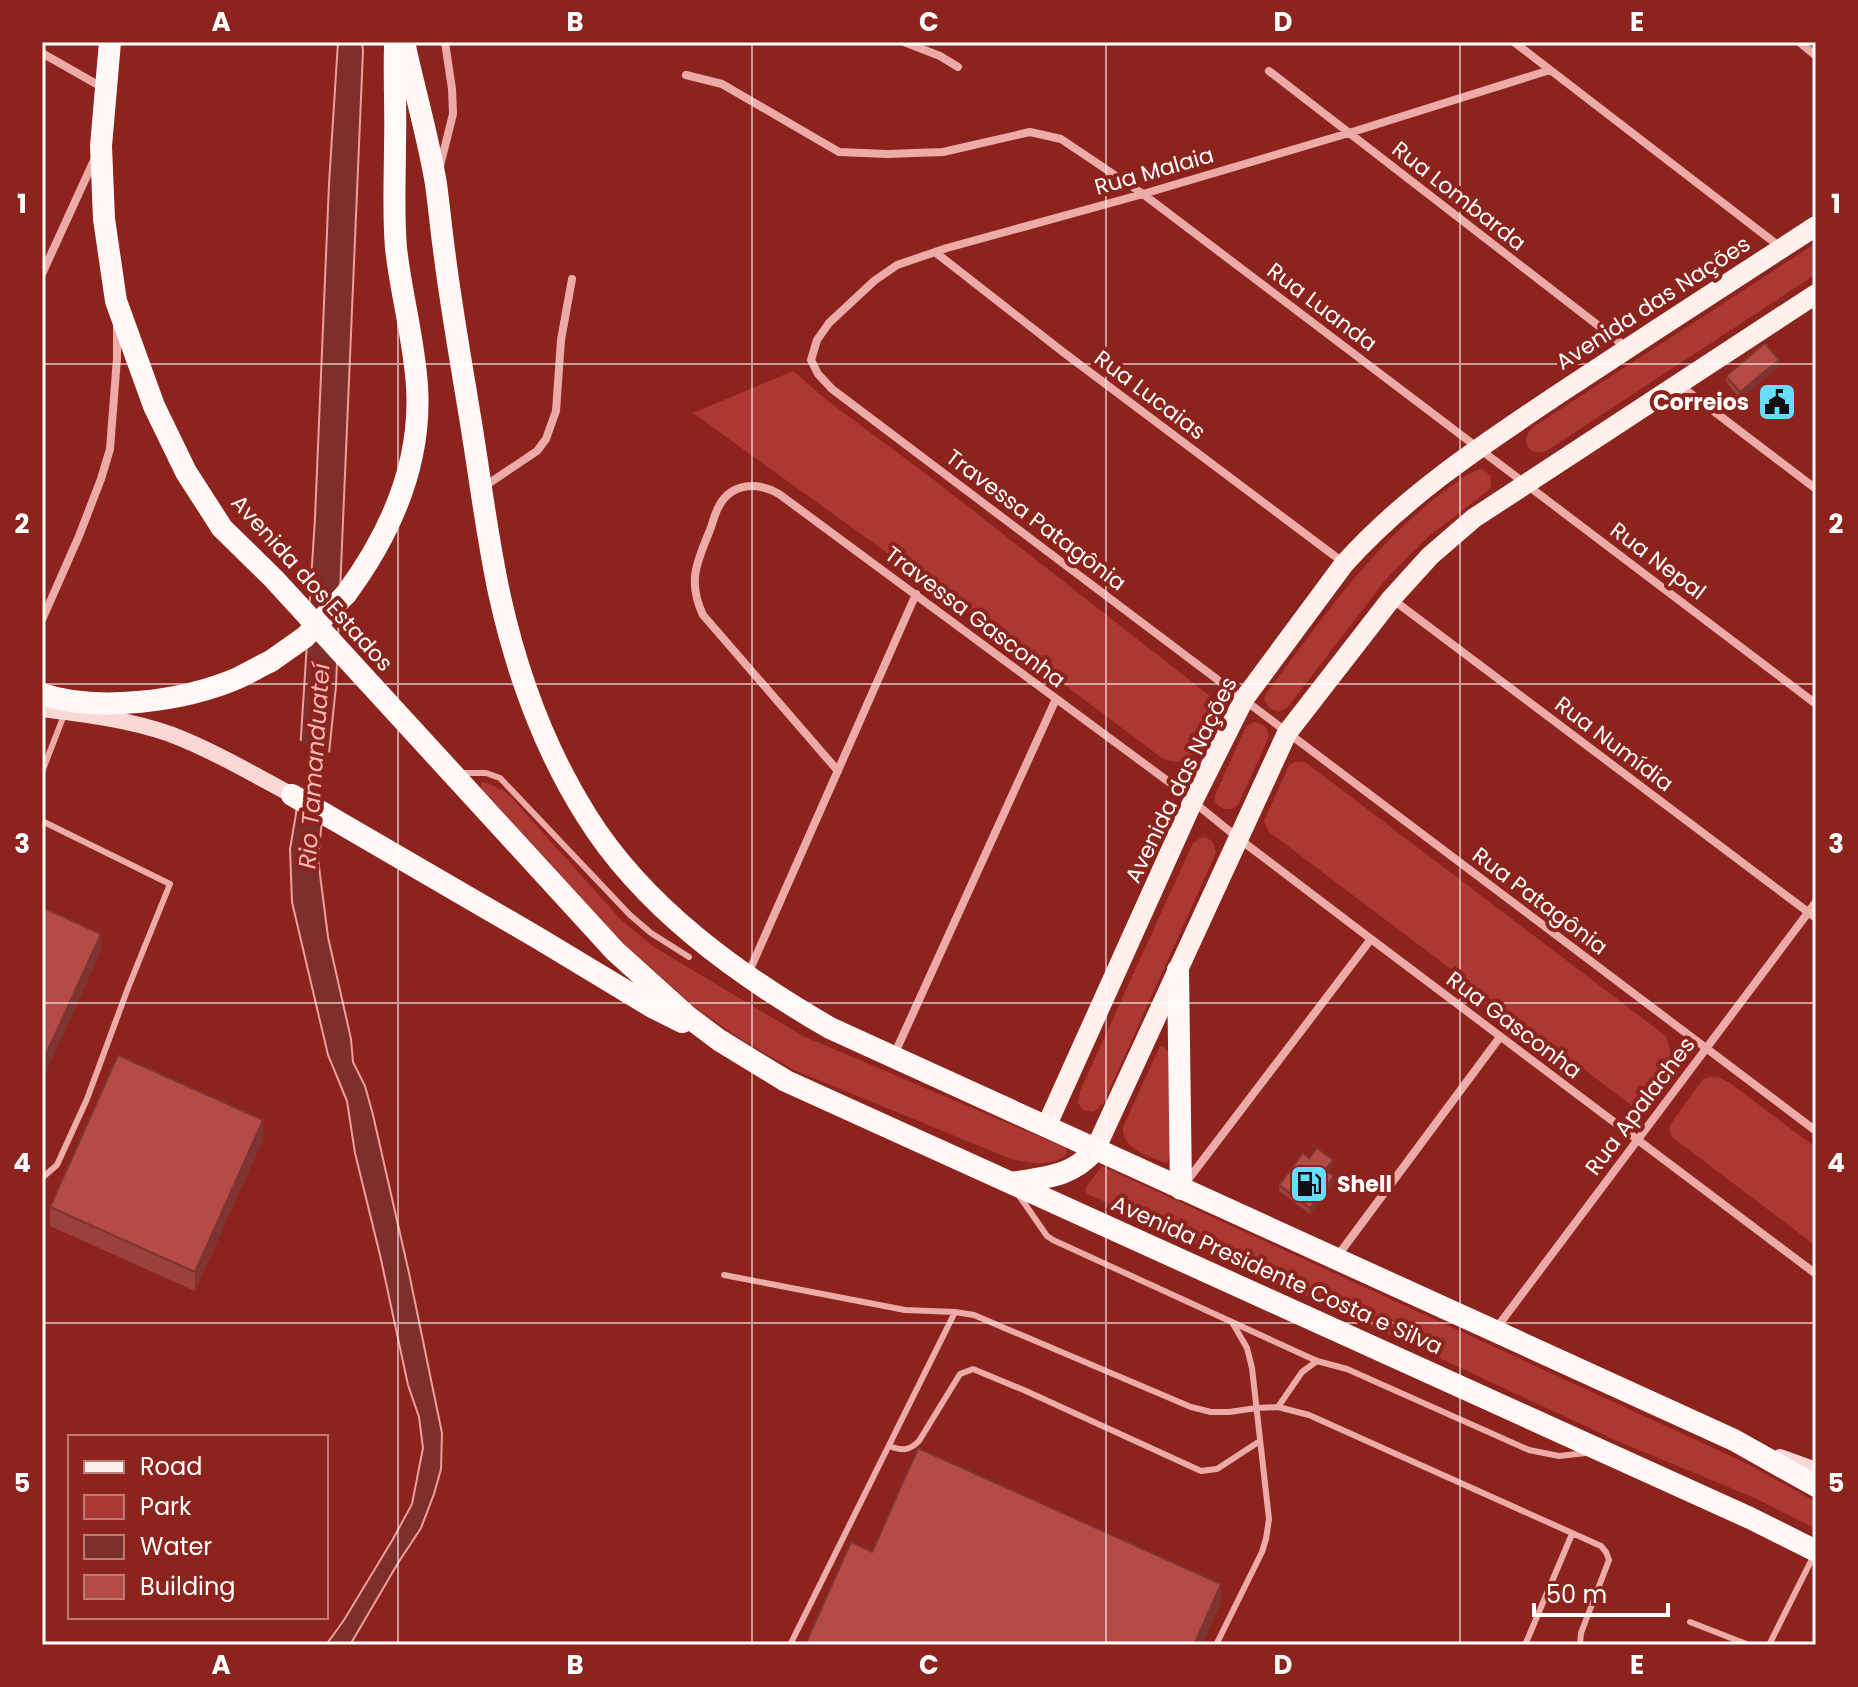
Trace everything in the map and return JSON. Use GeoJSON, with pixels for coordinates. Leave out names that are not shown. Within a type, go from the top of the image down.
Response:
{"type":"FeatureCollection","features":[{"type":"Feature","properties":{"kind":"highway","name":"Avenida dos Estados"},"geometry":{"type":"LineString","coordinates":[[110,42],[101,146],[104,219],[116,301],[154,406],[186,472],[222,528],[274,579],[615,951],[719,1040]]}},
{"type":"Feature","properties":{"kind":"highway"},"geometry":{"type":"LineString","coordinates":[[42,694],[85,703],[120,704],[205,690],[236,678],[271,661],[305,637],[346,594],[387,531],[411,460],[417,385],[396,247],[395,42]]}},
{"type":"Feature","properties":{"kind":"highway"},"geometry":{"type":"LineString","coordinates":[[404,42],[435,182],[499,595],[529,698],[567,783],[614,853],[683,927],[746,976]]}},
{"type":"Feature","properties":{"kind":"highway"},"geometry":{"type":"LineString","coordinates":[[292,795],[654,1008],[719,1040]]}},
{"type":"Feature","properties":{"kind":"highway"},"geometry":{"type":"LineString","coordinates":[[1178,970],[1181,1189]]}},
{"type":"Feature","properties":{"kind":"highway","name":"Avenida Presidente Costa e Silva"},"geometry":{"type":"LineString","coordinates":[[746,976],[830,1028],[1734,1440],[1816,1486]]}},
{"type":"Feature","properties":{"kind":"highway","name":"Avenida Presidente Costa e Silva"},"geometry":{"type":"LineString","coordinates":[[719,1040],[786,1081],[1750,1518],[1816,1551]]}},
{"type":"Feature","properties":{"kind":"highway"},"geometry":{"type":"LineString","coordinates":[[1011,1183],[1068,1172],[1095,1150]]}},
{"type":"Feature","properties":{"kind":"main road","name":"Avenida das Nações"},"geometry":{"type":"LineString","coordinates":[[1046,1127],[1193,801],[1244,699],[1344,564],[1409,500],[1447,470],[1627,348],[1816,226]]}},
{"type":"Feature","properties":{"kind":"main road"},"geometry":{"type":"LineString","coordinates":[[1095,1150],[1287,733],[1391,599],[1450,538],[1474,518],[1816,294]]}},
{"type":"Feature","properties":{"kind":"main road"},"geometry":{"type":"LineString","coordinates":[[42,709],[144,726],[171,735],[231,762],[292,795]]}},
{"type":"Feature","properties":{"kind":"main road"},"geometry":{"type":"LineString","coordinates":[[1734,1440],[1816,1470]]}},
{"type":"Feature","properties":{"kind":"street"},"geometry":{"type":"LineString","coordinates":[[435,182],[453,114],[445,42]]}},
{"type":"Feature","properties":{"kind":"street"},"geometry":{"type":"LineString","coordinates":[[904,42],[940,56],[958,67]]}},
{"type":"Feature","properties":{"kind":"street"},"geometry":{"type":"LineString","coordinates":[[1514,42],[1781,248]]}},
{"type":"Feature","properties":{"kind":"street"},"geometry":{"type":"LineString","coordinates":[[1799,42],[1816,56]]}},
{"type":"Feature","properties":{"kind":"street"},"geometry":{"type":"LineString","coordinates":[[42,53],[106,90]]}},
{"type":"Feature","properties":{"kind":"street","name":"Rua Malaia"},"geometry":{"type":"LineString","coordinates":[[812,365],[812,352],[821,334],[874,281],[897,265],[1349,133],[1550,70]]}},
{"type":"Feature","properties":{"kind":"street","name":"Rua Lombarda"},"geometry":{"type":"LineString","coordinates":[[1269,71],[1627,348]]}},
{"type":"Feature","properties":{"kind":"street","name":"Rua Luanda"},"geometry":{"type":"LineString","coordinates":[[686,75],[722,84],[839,152],[943,152],[1030,132],[1061,139],[1143,194],[1478,448]]}},
{"type":"Feature","properties":{"kind":"street"},"geometry":{"type":"LineString","coordinates":[[42,274],[101,146]]}},
{"type":"Feature","properties":{"kind":"street","name":"Rua Lucaias"},"geometry":{"type":"LineString","coordinates":[[935,252],[1344,564]]}},
{"type":"Feature","properties":{"kind":"street"},"geometry":{"type":"LineString","coordinates":[[482,488],[537,451],[546,439],[556,411],[561,340],[572,279]]}},
{"type":"Feature","properties":{"kind":"street"},"geometry":{"type":"LineString","coordinates":[[42,620],[79,536],[110,449],[117,358],[116,301]]}},
{"type":"Feature","properties":{"kind":"street","name":"Travessa Patagônia"},"geometry":{"type":"LineString","coordinates":[[812,365],[832,389],[1244,699]]}},
{"type":"Feature","properties":{"kind":"street"},"geometry":{"type":"LineString","coordinates":[[1677,384],[1816,489]]}},
{"type":"Feature","properties":{"kind":"street","name":"Rua Nepal"},"geometry":{"type":"LineString","coordinates":[[1478,448],[1816,704]]}},
{"type":"Feature","properties":{"kind":"street","name":"Travessa Gasconha"},"geometry":{"type":"LineString","coordinates":[[838,771],[703,615],[697,602],[696,564],[719,505],[728,494],[744,486],[771,489],[1193,801]]}},
{"type":"Feature","properties":{"kind":"street"},"geometry":{"type":"LineString","coordinates":[[746,976],[916,594]]}},
{"type":"Feature","properties":{"kind":"street","name":"Rua Numídia"},"geometry":{"type":"LineString","coordinates":[[1391,599],[1812,915]]}},
{"type":"Feature","properties":{"kind":"street"},"geometry":{"type":"LineString","coordinates":[[893,1057],[1056,699]]}},
{"type":"Feature","properties":{"kind":"street","name":"Rua Patagônia"},"geometry":{"type":"LineString","coordinates":[[1244,699],[1816,1131]]}},
{"type":"Feature","properties":{"kind":"street","name":"Rua Gasconha"},"geometry":{"type":"LineString","coordinates":[[1193,801],[1816,1274]]}},
{"type":"Feature","properties":{"kind":"street","name":"Rua Apalaches"},"geometry":{"type":"LineString","coordinates":[[1494,1332],[1706,1047],[1812,915],[1816,902]]}},
{"type":"Feature","properties":{"kind":"street"},"geometry":{"type":"LineString","coordinates":[[1181,1189],[1371,939]]}},
{"type":"Feature","properties":{"kind":"street"},"geometry":{"type":"LineString","coordinates":[[1335,1259],[1500,1037]]}},
{"type":"Feature","properties":{"kind":"lane"},"geometry":{"type":"LineString","coordinates":[[42,772],[66,712]]}},
{"type":"Feature","properties":{"kind":"lane"},"geometry":{"type":"LineString","coordinates":[[451,773],[486,773],[500,778],[630,915],[651,933],[689,957]]}},
{"type":"Feature","properties":{"kind":"lane"},"geometry":{"type":"LineString","coordinates":[[42,821],[170,884],[87,1099],[57,1165],[42,1178]]}},
{"type":"Feature","properties":{"kind":"lane"},"geometry":{"type":"LineString","coordinates":[[1011,1183],[1047,1236],[1053,1240],[1317,1361],[1347,1369],[1529,1450],[1559,1456],[1602,1452]]}},
{"type":"Feature","properties":{"kind":"lane"},"geometry":{"type":"LineString","coordinates":[[724,1275],[905,1310],[974,1315],[1191,1407],[1211,1412],[1278,1407],[1309,1415],[1601,1546],[1609,1560],[1581,1633],[1580,1645]]}},
{"type":"Feature","properties":{"kind":"lane"},"geometry":{"type":"LineString","coordinates":[[790,1645],[955,1312]]}},
{"type":"Feature","properties":{"kind":"lane"},"geometry":{"type":"LineString","coordinates":[[1216,1645],[1266,1539],[1269,1519],[1250,1357],[1231,1321]]}},
{"type":"Feature","properties":{"kind":"lane"},"geometry":{"type":"LineString","coordinates":[[1278,1407],[1302,1372],[1317,1361]]}},
{"type":"Feature","properties":{"kind":"lane"},"geometry":{"type":"LineString","coordinates":[[889,1446],[900,1450],[912,1448],[960,1374],[973,1369],[1201,1471],[1217,1469],[1260,1441]]}},
{"type":"Feature","properties":{"kind":"lane"},"geometry":{"type":"LineString","coordinates":[[1525,1645],[1572,1534]]}},
{"type":"Feature","properties":{"kind":"lane"},"geometry":{"type":"LineString","coordinates":[[1769,1645],[1816,1551]]}},
{"type":"Feature","properties":{"kind":"lane"},"geometry":{"type":"LineString","coordinates":[[1690,1622],[1749,1645]]}},
{"type":"Feature","properties":{"kind":"green space"},"geometry":{"type":"Polygon","coordinates":[[[1816,243],[1816,274],[1548,450],[1536,452],[1528,447],[1526,438],[1533,427],[1816,243]]]}},
{"type":"Feature","properties":{"kind":"green space"},"geometry":{"type":"Polygon","coordinates":[[[793,371],[1210,696],[1214,708],[1197,748],[1190,756],[1173,762],[1162,758],[929,583],[693,413],[793,371]]]}},
{"type":"Feature","properties":{"kind":"green space"},"geometry":{"type":"Polygon","coordinates":[[[1482,469],[1491,476],[1489,490],[1428,537],[1387,578],[1287,708],[1278,712],[1269,708],[1264,699],[1266,694],[1328,610],[1373,557],[1423,509],[1465,476],[1482,469]]]}},
{"type":"Feature","properties":{"kind":"green space"},"geometry":{"type":"Polygon","coordinates":[[[1255,722],[1266,728],[1268,739],[1238,805],[1232,809],[1223,808],[1215,802],[1215,795],[1244,731],[1255,722]]]}},
{"type":"Feature","properties":{"kind":"green space"},"geometry":{"type":"Polygon","coordinates":[[[1305,762],[1666,1036],[1670,1067],[1639,1108],[1268,831],[1264,821],[1289,765],[1305,762]]]}},
{"type":"Feature","properties":{"kind":"green space"},"geometry":{"type":"Polygon","coordinates":[[[484,782],[511,797],[621,920],[654,947],[803,1036],[1066,1148],[1066,1155],[1046,1163],[1011,1159],[794,1070],[742,1040],[696,1008],[621,941],[481,788],[484,782]]]}},
{"type":"Feature","properties":{"kind":"green space"},"geometry":{"type":"Polygon","coordinates":[[[1202,837],[1213,842],[1216,853],[1103,1104],[1094,1112],[1083,1110],[1078,1103],[1080,1091],[1193,843],[1202,837]]]}},
{"type":"Feature","properties":{"kind":"green space"},"geometry":{"type":"Polygon","coordinates":[[[1160,1046],[1168,1051],[1170,1156],[1167,1163],[1145,1155],[1132,1146],[1123,1127],[1160,1046]]]}},
{"type":"Feature","properties":{"kind":"green space"},"geometry":{"type":"Polygon","coordinates":[[[1711,1077],[1730,1083],[1816,1148],[1816,1246],[1672,1137],[1670,1125],[1703,1079],[1711,1077]]]}},
{"type":"Feature","properties":{"kind":"green space"},"geometry":{"type":"Polygon","coordinates":[[[1102,1166],[1748,1464],[1816,1502],[1816,1529],[1755,1498],[1617,1441],[1088,1194],[1086,1187],[1102,1166]]]}},
{"type":"Feature","properties":{"kind":"water","name":"Rio Tamanduateí"},"geometry":{"type":"Polygon","coordinates":[[[338,42],[362,42],[363,51],[336,686],[318,859],[328,937],[351,1039],[353,1062],[365,1086],[373,1115],[442,1433],[441,1469],[421,1528],[350,1645],[326,1645],[412,1504],[423,1448],[419,1417],[408,1385],[355,1153],[347,1101],[328,1055],[292,902],[290,849],[296,814],[315,518],[338,42]]]}},
{"type":"Feature","properties":{"kind":"pier"},"geometry":{"type":"Polygon","coordinates":[[[296,739],[333,754],[326,826],[293,807],[296,739]]]}},
{"type":"Feature","properties":{"kind":"building"},"geometry":{"type":"Polygon","coordinates":[[[1765,343],[1779,360],[1740,392],[1726,376],[1765,343]]]}},
{"type":"Feature","properties":{"kind":"building"},"geometry":{"type":"Polygon","coordinates":[[[42,907],[101,934],[42,1063],[42,907]]]}},
{"type":"Feature","properties":{"kind":"building"},"geometry":{"type":"Polygon","coordinates":[[[118,1055],[263,1120],[195,1272],[50,1207],[118,1055]]]}},
{"type":"Feature","properties":{"kind":"building","name":"Shell"},"geometry":{"type":"Polygon","coordinates":[[[1317,1148],[1333,1160],[1325,1170],[1334,1176],[1310,1208],[1279,1185],[1303,1153],[1309,1158],[1317,1148]]]}},
{"type":"Feature","properties":{"kind":"building"},"geometry":{"type":"Polygon","coordinates":[[[918,1448],[1221,1584],[1194,1645],[805,1645],[851,1542],[872,1552],[918,1448]]]}},
{"type":"Feature","properties":{"kind":"place","name":"Correios"},"geometry":{"type":"Point","coordinates":[1777,402]}},
{"type":"Feature","properties":{"kind":"place","name":"Shell"},"geometry":{"type":"Point","coordinates":[1309,1184]}}]}
